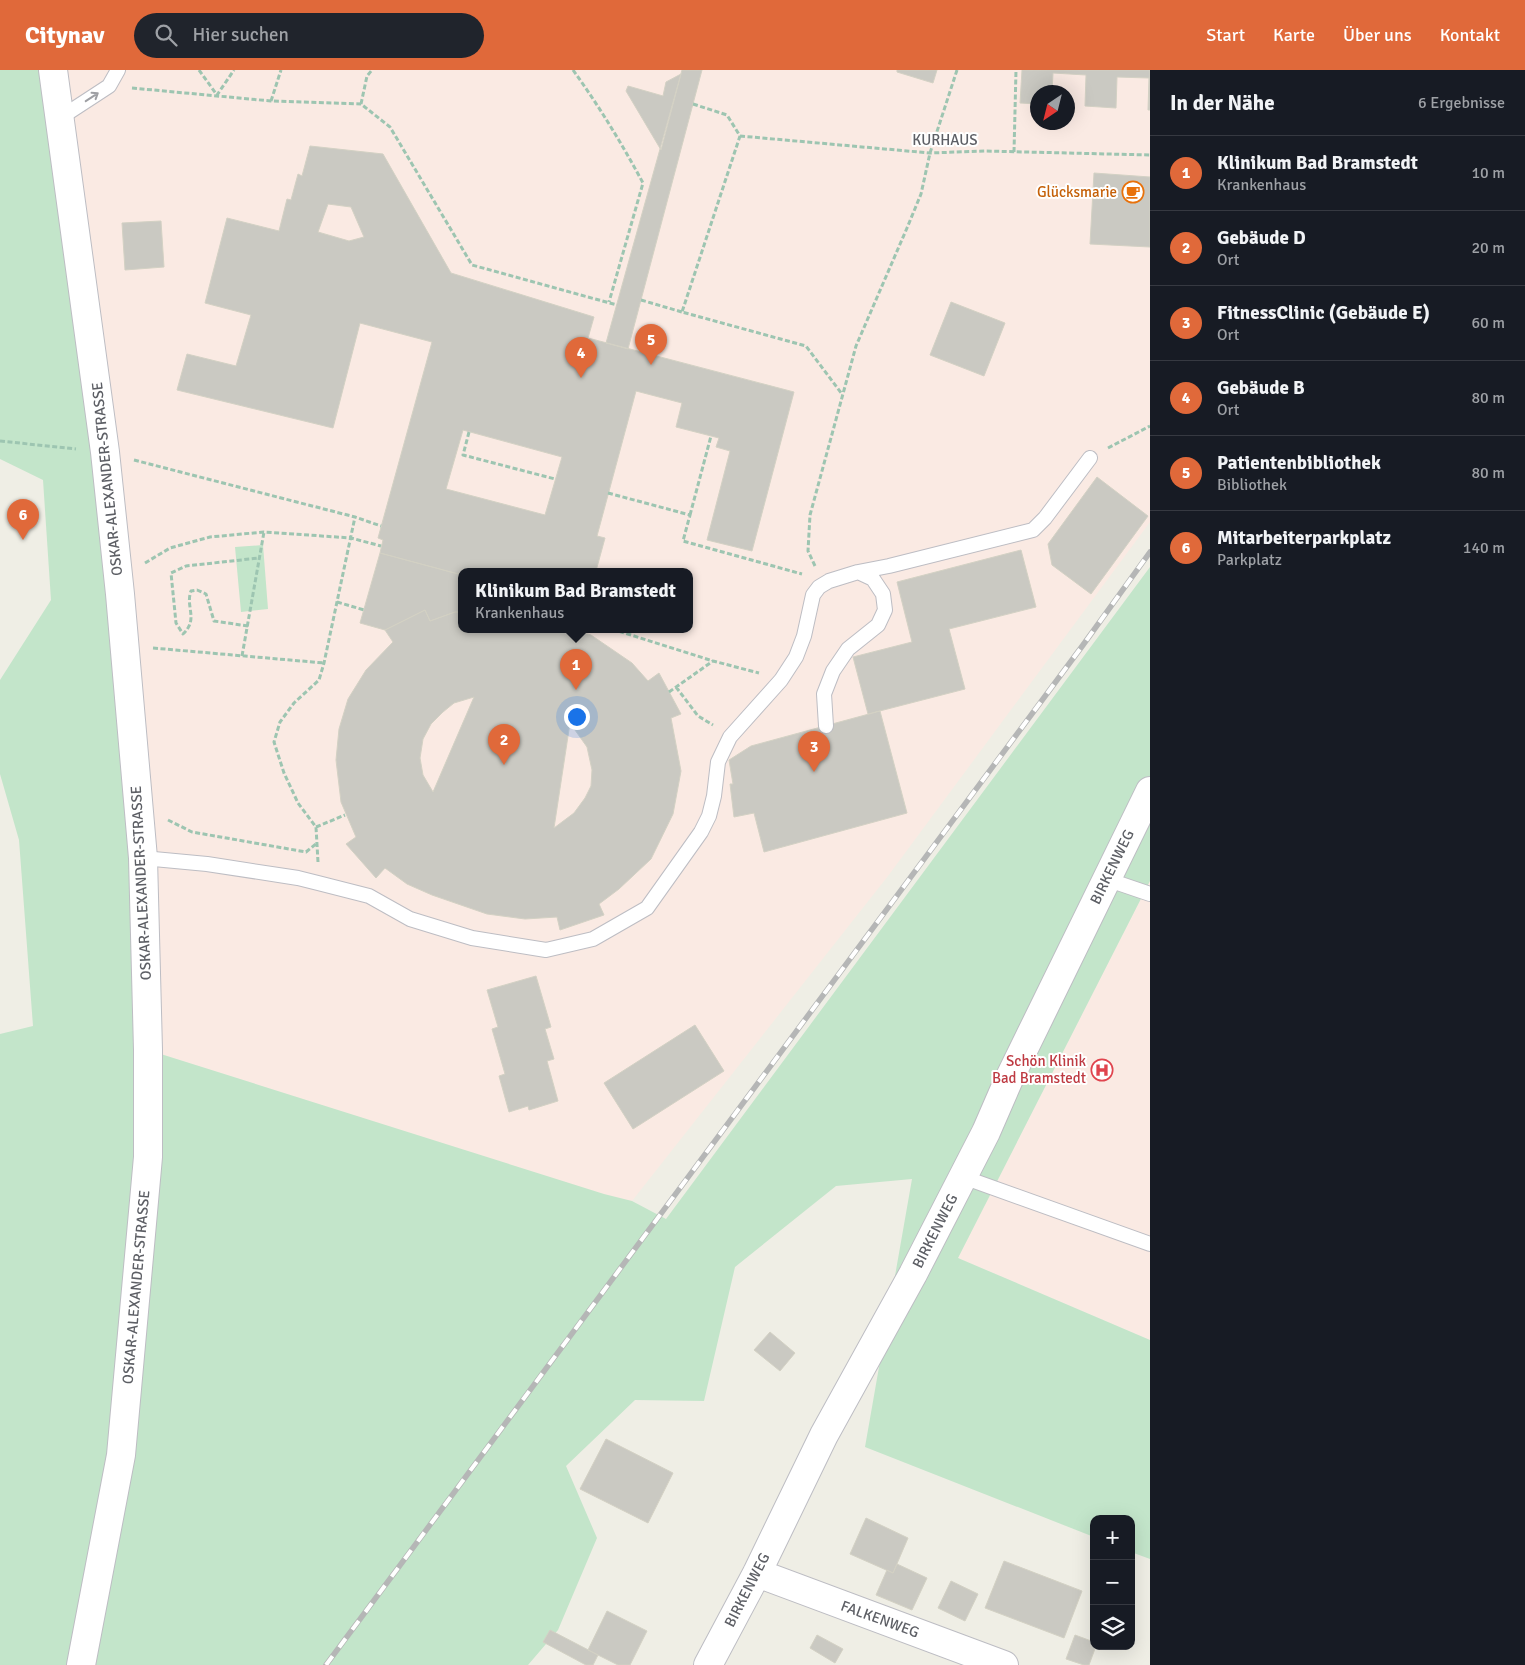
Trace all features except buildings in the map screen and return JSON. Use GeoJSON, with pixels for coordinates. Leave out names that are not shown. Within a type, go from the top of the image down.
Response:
{"type":"FeatureCollection","features":[{"type":"Feature","properties":{"kind":"street","name":"OSKAR-ALEXANDER-STRASSE"},"geometry":{"type":"LineString","coordinates":[[53,70],[105,452],[143,858],[148,1050],[148,1157],[121,1455],[81,1665]]}},
{"type":"Feature","properties":{"kind":"street","name":"BIRKENWEG"},"geometry":{"type":"LineString","coordinates":[[708,1665],[757,1573],[824,1434],[913,1274],[986,1132],[1009,1078],[1150,791]]}},
{"type":"Feature","properties":{"kind":"street","name":"FALKENWEG"},"geometry":{"type":"LineString","coordinates":[[757,1573],[1004,1665]]}},
{"type":"Feature","properties":{"kind":"lane"},"geometry":{"type":"LineString","coordinates":[[60,118],[109,86],[118,70]]}},
{"type":"Feature","properties":{"kind":"lane"},"geometry":{"type":"LineString","coordinates":[[143,858],[207,864],[298,878],[369,896],[410,919],[472,938],[546,950],[593,939],[647,908],[701,832],[709,816],[714,796],[718,762],[730,737],[781,680],[796,658],[819,583],[1033,530],[1045,518],[1090,458]]}},
{"type":"Feature","properties":{"kind":"lane"},"geometry":{"type":"LineString","coordinates":[[826,726],[824,694],[833,671],[848,648],[878,624],[885,610],[884,594],[873,579],[858,572]]}},
{"type":"Feature","properties":{"kind":"lane"},"geometry":{"type":"LineString","coordinates":[[1106,879],[1150,894]]}},
{"type":"Feature","properties":{"kind":"lane"},"geometry":{"type":"LineString","coordinates":[[963,1177],[1150,1244]]}},
{"type":"Feature","properties":{"kind":"path"},"geometry":{"type":"LineString","coordinates":[[199,70],[217,95]]}},
{"type":"Feature","properties":{"kind":"path"},"geometry":{"type":"LineString","coordinates":[[217,95],[234,70]]}},
{"type":"Feature","properties":{"kind":"path"},"geometry":{"type":"LineString","coordinates":[[271,101],[281,70]]}},
{"type":"Feature","properties":{"kind":"path"},"geometry":{"type":"LineString","coordinates":[[361,104],[367,76],[372,70]]}},
{"type":"Feature","properties":{"kind":"path"},"geometry":{"type":"LineString","coordinates":[[573,70],[621,142],[643,183],[609,302]]}},
{"type":"Feature","properties":{"kind":"path"},"geometry":{"type":"LineString","coordinates":[[819,583],[808,551],[810,515],[856,346],[921,194],[930,154],[957,70]]}},
{"type":"Feature","properties":{"kind":"path"},"geometry":{"type":"LineString","coordinates":[[1014,152],[1016,70]]}},
{"type":"Feature","properties":{"kind":"path"},"geometry":{"type":"LineString","coordinates":[[109,86],[271,101],[361,104],[390,127],[472,265],[617,305]]}},
{"type":"Feature","properties":{"kind":"path"},"geometry":{"type":"LineString","coordinates":[[682,312],[740,136],[727,115],[693,104]]}},
{"type":"Feature","properties":{"kind":"path","name":"KURHAUS"},"geometry":{"type":"LineString","coordinates":[[740,136],[930,154],[985,151],[1150,155]]}},
{"type":"Feature","properties":{"kind":"path"},"geometry":{"type":"LineString","coordinates":[[641,300],[806,346],[843,394]]}},
{"type":"Feature","properties":{"kind":"path"},"geometry":{"type":"LineString","coordinates":[[1090,458],[1150,426]]}},
{"type":"Feature","properties":{"kind":"path"},"geometry":{"type":"LineString","coordinates":[[469,432],[463,455],[555,479]]}},
{"type":"Feature","properties":{"kind":"path"},"geometry":{"type":"LineString","coordinates":[[711,436],[684,541],[819,583]]}},
{"type":"Feature","properties":{"kind":"path"},"geometry":{"type":"LineString","coordinates":[[0,441],[105,452],[355,517],[381,526]]}},
{"type":"Feature","properties":{"kind":"path"},"geometry":{"type":"LineString","coordinates":[[608,493],[690,515]]}},
{"type":"Feature","properties":{"kind":"path"},"geometry":{"type":"LineString","coordinates":[[168,820],[192,832],[306,852],[317,843],[316,827],[298,803],[284,773],[274,742],[280,722],[294,703],[319,680],[355,517]]}},
{"type":"Feature","properties":{"kind":"path"},"geometry":{"type":"LineString","coordinates":[[242,656],[264,532]]}},
{"type":"Feature","properties":{"kind":"path"},"geometry":{"type":"LineString","coordinates":[[142,571],[144,563],[170,548],[210,537],[264,532],[351,538],[381,546]]}},
{"type":"Feature","properties":{"kind":"path"},"geometry":{"type":"LineString","coordinates":[[248,626],[214,620],[206,594],[197,590],[191,591],[188,598],[192,610],[190,628],[183,634],[176,623],[171,573],[186,566],[260,558]]}},
{"type":"Feature","properties":{"kind":"path"},"geometry":{"type":"LineString","coordinates":[[337,602],[364,610]]}},
{"type":"Feature","properties":{"kind":"path"},"geometry":{"type":"LineString","coordinates":[[625,633],[781,680]]}},
{"type":"Feature","properties":{"kind":"path"},"geometry":{"type":"LineString","coordinates":[[144,647],[324,663]]}},
{"type":"Feature","properties":{"kind":"path"},"geometry":{"type":"LineString","coordinates":[[669,692],[713,661]]}},
{"type":"Feature","properties":{"kind":"path"},"geometry":{"type":"LineString","coordinates":[[676,687],[698,716],[730,737]]}},
{"type":"Feature","properties":{"kind":"path"},"geometry":{"type":"LineString","coordinates":[[316,827],[346,815]]}},
{"type":"Feature","properties":{"kind":"shaded area"},"geometry":{"type":"Polygon","coordinates":[[[52,70],[1150,70],[1150,522],[888,876],[632,1201],[614,1198],[148,1050],[52,70]]]}},
{"type":"Feature","properties":{"kind":"shaded area","name":"Schön Klinik Bad Bramstedt"},"geometry":{"type":"Polygon","coordinates":[[[1150,881],[1150,1340],[958,1258],[1150,881]]]}},
{"type":"Feature","properties":{"kind":"green space"},"geometry":{"type":"Polygon","coordinates":[[[0,70],[53,70],[105,452],[148,1050],[604,1194],[632,1201],[666,1219],[1150,567],[1150,881],[958,1258],[1150,1340],[1150,1559],[1135,1553],[1135,1515],[1090,1515],[1090,1535],[865,1447],[912,1179],[836,1186],[735,1267],[704,1401],[635,1400],[566,1466],[597,1538],[558,1630],[528,1665],[0,1665],[0,1034],[33,1026],[19,840],[0,774],[0,680],[51,600],[43,480],[0,459],[0,70]]]}},
{"type":"Feature","properties":{"kind":"green space"},"geometry":{"type":"Polygon","coordinates":[[[263,545],[268,609],[241,612],[235,547],[263,545]]]}},
{"type":"Feature","properties":{"kind":"railway"},"geometry":{"type":"LineString","coordinates":[[326,1665],[1150,552]]}},
{"type":"Feature","properties":{"kind":"place","name":"Glücksmarie"},"geometry":{"type":"Point","coordinates":[1133,192]}},
{"type":"Feature","properties":{"kind":"place","name":"Patientenbibliothek"},"geometry":{"type":"Point","coordinates":[651,365]}},
{"type":"Feature","properties":{"kind":"place","name":"Gebäude B"},"geometry":{"type":"Point","coordinates":[581,378]}},
{"type":"Feature","properties":{"kind":"place","name":"Mitarbeiterparkplatz"},"geometry":{"type":"Point","coordinates":[23,540]}},
{"type":"Feature","properties":{"kind":"place","name":"Klinikum Bad Bramstedt"},"geometry":{"type":"Point","coordinates":[576,690]}},
{"type":"Feature","properties":{"kind":"place","name":"Gebäude D"},"geometry":{"type":"Point","coordinates":[504,765]}},
{"type":"Feature","properties":{"kind":"place","name":"FitnessClinic (Gebäude E)"},"geometry":{"type":"Point","coordinates":[814,772]}},
{"type":"Feature","properties":{"kind":"place","name":"Schön Klinik Bad Bramstedt"},"geometry":{"type":"Point","coordinates":[1102,1070]}}]}
